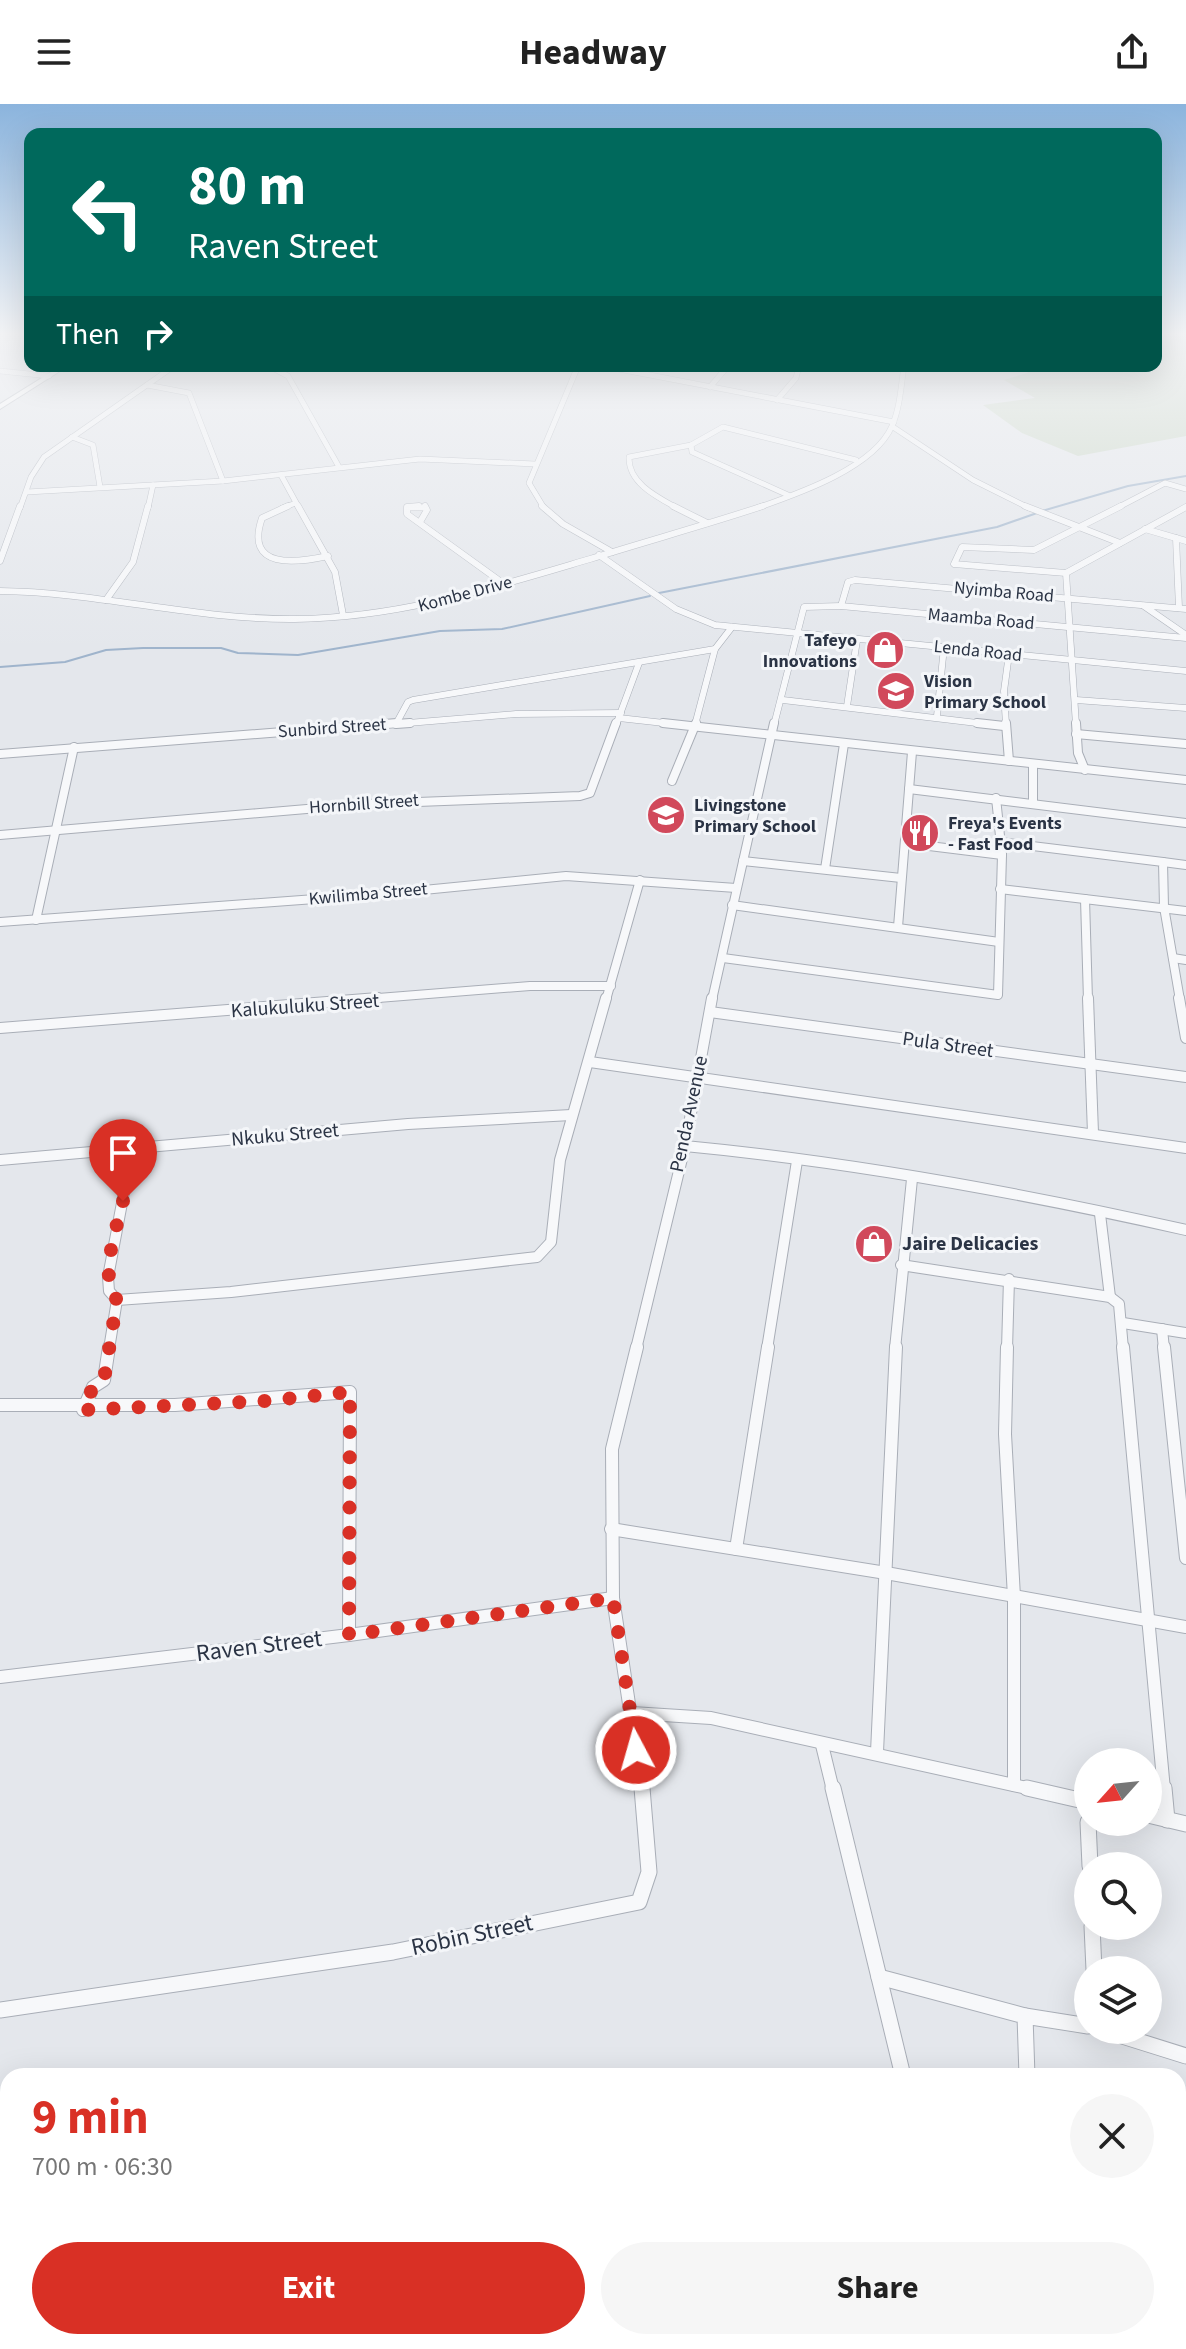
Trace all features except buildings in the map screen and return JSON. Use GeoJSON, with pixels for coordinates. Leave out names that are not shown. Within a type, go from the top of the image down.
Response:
{"type":"FeatureCollection","features":[{"type":"Feature","properties":{"kind":"street"},"geometry":{"type":"LineString","coordinates":[[0,561],[39,462],[68,440]]}},
{"type":"Feature","properties":{"kind":"street"},"geometry":{"type":"LineString","coordinates":[[79,440],[93,445],[100,487]]}},
{"type":"Feature","properties":{"kind":"street"},"geometry":{"type":"LineString","coordinates":[[207,440],[223,481]]}},
{"type":"Feature","properties":{"kind":"street"},"geometry":{"type":"LineString","coordinates":[[324,440],[339,467]]}},
{"type":"Feature","properties":{"kind":"street"},"geometry":{"type":"LineString","coordinates":[[545,440],[529,483],[533,495],[549,512],[612,552]]}},
{"type":"Feature","properties":{"kind":"street"},"geometry":{"type":"LineString","coordinates":[[701,440],[691,445],[629,457],[627,463],[642,486],[707,523]]}},
{"type":"Feature","properties":{"kind":"street"},"geometry":{"type":"LineString","coordinates":[[776,440],[856,460]]}},
{"type":"Feature","properties":{"kind":"street","name":"Kombe Drive"},"geometry":{"type":"LineString","coordinates":[[0,591],[41,591],[233,617],[343,615],[416,608],[612,552],[788,495],[856,460],[884,440]]}},
{"type":"Feature","properties":{"kind":"street"},"geometry":{"type":"LineString","coordinates":[[916,440],[973,480],[1120,543]]}},
{"type":"Feature","properties":{"kind":"street"},"geometry":{"type":"LineString","coordinates":[[691,445],[692,452],[705,461],[788,495]]}},
{"type":"Feature","properties":{"kind":"street"},"geometry":{"type":"LineString","coordinates":[[27,492],[223,481],[420,459],[535,464]]}},
{"type":"Feature","properties":{"kind":"street"},"geometry":{"type":"LineString","coordinates":[[281,475],[328,556],[335,572],[343,615]]}},
{"type":"Feature","properties":{"kind":"street"},"geometry":{"type":"LineString","coordinates":[[1186,489],[1165,483],[1034,550],[959,548],[954,564],[1066,573],[1186,507]]}},
{"type":"Feature","properties":{"kind":"street"},"geometry":{"type":"LineString","coordinates":[[106,600],[122,587],[134,564],[153,485]]}},
{"type":"Feature","properties":{"kind":"street"},"geometry":{"type":"LineString","coordinates":[[296,503],[264,514],[258,535],[262,551],[270,559],[289,562],[328,556]]}},
{"type":"Feature","properties":{"kind":"street"},"geometry":{"type":"LineString","coordinates":[[1175,513],[1186,516]]}},
{"type":"Feature","properties":{"kind":"street"},"geometry":{"type":"LineString","coordinates":[[420,522],[504,584]]}},
{"type":"Feature","properties":{"kind":"street"},"geometry":{"type":"LineString","coordinates":[[1145,529],[1186,541]]}},
{"type":"Feature","properties":{"kind":"street"},"geometry":{"type":"LineString","coordinates":[[1176,538],[1183,608]]}},
{"type":"Feature","properties":{"kind":"street","name":"Lenda Road"},"geometry":{"type":"LineString","coordinates":[[599,555],[676,609],[732,627],[1186,671]]}},
{"type":"Feature","properties":{"kind":"street"},"geometry":{"type":"LineString","coordinates":[[1177,557],[1186,558]]}},
{"type":"Feature","properties":{"kind":"street"},"geometry":{"type":"LineString","coordinates":[[1066,573],[1072,627],[1076,734],[1078,753],[1085,770]]}},
{"type":"Feature","properties":{"kind":"street","name":"Nyimba Road"},"geometry":{"type":"LineString","coordinates":[[841,606],[848,582],[855,580],[1183,608]]}},
{"type":"Feature","properties":{"kind":"street"},"geometry":{"type":"LineString","coordinates":[[1142,605],[1186,637]]}},
{"type":"Feature","properties":{"kind":"street","name":"Maamba Road"},"geometry":{"type":"LineString","coordinates":[[798,634],[804,607],[841,606],[1186,637]]}},
{"type":"Feature","properties":{"kind":"street"},"geometry":{"type":"LineString","coordinates":[[672,781],[695,726],[715,649],[732,627]]}},
{"type":"Feature","properties":{"kind":"street","name":"Penda Avenue"},"geometry":{"type":"LineString","coordinates":[[613,1598],[612,1449],[685,1146],[695,1078],[771,734],[783,700],[798,634]]}},
{"type":"Feature","properties":{"kind":"street"},"geometry":{"type":"LineString","coordinates":[[847,706],[857,640]]}},
{"type":"Feature","properties":{"kind":"street"},"geometry":{"type":"LineString","coordinates":[[937,716],[944,647]]}},
{"type":"Feature","properties":{"kind":"street","name":"Sunbird Street"},"geometry":{"type":"LineString","coordinates":[[0,754],[396,724],[408,702],[413,700],[715,649]]}},
{"type":"Feature","properties":{"kind":"street"},"geometry":{"type":"LineString","coordinates":[[1009,654],[1004,726],[1009,761]]}},
{"type":"Feature","properties":{"kind":"street","name":"Hornbill Street"},"geometry":{"type":"LineString","coordinates":[[0,835],[356,804],[580,796],[590,793],[594,786],[603,752],[639,663]]}},
{"type":"Feature","properties":{"kind":"street"},"geometry":{"type":"LineString","coordinates":[[783,700],[1004,726]]}},
{"type":"Feature","properties":{"kind":"street"},"geometry":{"type":"LineString","coordinates":[[1076,700],[1186,708]]}},
{"type":"Feature","properties":{"kind":"street"},"geometry":{"type":"LineString","coordinates":[[396,724],[516,714],[620,715],[912,752],[1186,780]]}},
{"type":"Feature","properties":{"kind":"street"},"geometry":{"type":"LineString","coordinates":[[1076,734],[1186,745]]}},
{"type":"Feature","properties":{"kind":"street"},"geometry":{"type":"LineString","coordinates":[[825,869],[844,744]]}},
{"type":"Feature","properties":{"kind":"street"},"geometry":{"type":"LineString","coordinates":[[36,920],[53,831],[67,791],[74,747]]}},
{"type":"Feature","properties":{"kind":"street"},"geometry":{"type":"LineString","coordinates":[[898,927],[912,752]]}},
{"type":"Feature","properties":{"kind":"street"},"geometry":{"type":"LineString","coordinates":[[1033,764],[1033,802]]}},
{"type":"Feature","properties":{"kind":"street"},"geometry":{"type":"LineString","coordinates":[[909,789],[1186,823]]}},
{"type":"Feature","properties":{"kind":"street"},"geometry":{"type":"LineString","coordinates":[[723,958],[998,995],[1002,855],[996,798]]}},
{"type":"Feature","properties":{"kind":"street"},"geometry":{"type":"LineString","coordinates":[[1000,842],[1186,865]]}},
{"type":"Feature","properties":{"kind":"street"},"geometry":{"type":"LineString","coordinates":[[905,843],[1002,855]]}},
{"type":"Feature","properties":{"kind":"street"},"geometry":{"type":"LineString","coordinates":[[743,861],[901,878]]}},
{"type":"Feature","properties":{"kind":"street"},"geometry":{"type":"LineString","coordinates":[[1163,862],[1164,907],[1185,1016],[1186,1038]]}},
{"type":"Feature","properties":{"kind":"street","name":"Kwilimba Street"},"geometry":{"type":"LineString","coordinates":[[0,922],[383,894],[519,879],[640,880],[736,888]]}},
{"type":"Feature","properties":{"kind":"street"},"geometry":{"type":"LineString","coordinates":[[117,1300],[231,1292],[537,1257],[551,1242],[560,1160],[571,1115],[590,1062],[640,880]]}},
{"type":"Feature","properties":{"kind":"street"},"geometry":{"type":"LineString","coordinates":[[1000,889],[1186,911]]}},
{"type":"Feature","properties":{"kind":"street"},"geometry":{"type":"LineString","coordinates":[[1085,899],[1088,1065],[1093,1133]]}},
{"type":"Feature","properties":{"kind":"street"},"geometry":{"type":"LineString","coordinates":[[732,905],[999,942]]}},
{"type":"Feature","properties":{"kind":"street"},"geometry":{"type":"LineString","coordinates":[[1173,958],[1186,960]]}},
{"type":"Feature","properties":{"kind":"street","name":"Kalukuluku Street"},"geometry":{"type":"LineString","coordinates":[[0,1028],[530,986],[611,986]]}},
{"type":"Feature","properties":{"kind":"street","name":"Pula Street"},"geometry":{"type":"LineString","coordinates":[[710,1012],[1186,1077]]}},
{"type":"Feature","properties":{"kind":"street"},"geometry":{"type":"LineString","coordinates":[[590,1062],[1186,1148]]}},
{"type":"Feature","properties":{"kind":"street","name":"Nkuku Street"},"geometry":{"type":"LineString","coordinates":[[0,1160],[408,1124],[571,1115]]}},
{"type":"Feature","properties":{"kind":"street"},"geometry":{"type":"LineString","coordinates":[[685,1146],[1063,1202],[1100,1214],[1186,1230]]}},
{"type":"Feature","properties":{"kind":"street"},"geometry":{"type":"LineString","coordinates":[[117,1300],[109,1291],[108,1277],[132,1150]]}},
{"type":"Feature","properties":{"kind":"street"},"geometry":{"type":"LineString","coordinates":[[736,1549],[797,1161]]}},
{"type":"Feature","properties":{"kind":"street"},"geometry":{"type":"LineString","coordinates":[[877,1752],[901,1265],[912,1179]]}},
{"type":"Feature","properties":{"kind":"street"},"geometry":{"type":"LineString","coordinates":[[1100,1214],[1110,1297]]}},
{"type":"Feature","properties":{"kind":"street"},"geometry":{"type":"LineString","coordinates":[[901,1265],[1009,1279],[1110,1297],[1119,1304],[1151,1621],[1167,1820]]}},
{"type":"Feature","properties":{"kind":"street"},"geometry":{"type":"LineString","coordinates":[[1009,1279],[1005,1434],[1014,1597],[1014,1785]]}},
{"type":"Feature","properties":{"kind":"street"},"geometry":{"type":"LineString","coordinates":[[83,1410],[93,1387],[104,1380],[117,1300]]}},
{"type":"Feature","properties":{"kind":"street"},"geometry":{"type":"LineString","coordinates":[[1123,1323],[1186,1333]]}},
{"type":"Feature","properties":{"kind":"street"},"geometry":{"type":"LineString","coordinates":[[1162,1329],[1186,1558]]}},
{"type":"Feature","properties":{"kind":"street"},"geometry":{"type":"LineString","coordinates":[[0,1405],[83,1410],[265,1401],[350,1392],[349,1635]]}},
{"type":"Feature","properties":{"kind":"street"},"geometry":{"type":"LineString","coordinates":[[611,1529],[886,1573],[1186,1627]]}},
{"type":"Feature","properties":{"kind":"street","name":"Raven Street"},"geometry":{"type":"LineString","coordinates":[[0,1677],[349,1635],[613,1598]]}},
{"type":"Feature","properties":{"kind":"street","name":"Robin Street"},"geometry":{"type":"LineString","coordinates":[[0,2010],[393,1952],[639,1902],[649,1872],[632,1713],[613,1598]]}},
{"type":"Feature","properties":{"kind":"street"},"geometry":{"type":"LineString","coordinates":[[632,1713],[711,1718],[822,1745],[877,1752],[1074,1799]]}},
{"type":"Feature","properties":{"kind":"street"},"geometry":{"type":"LineString","coordinates":[[822,1745],[901,2068]]}},
{"type":"Feature","properties":{"kind":"street"},"geometry":{"type":"LineString","coordinates":[[1162,1819],[1186,1824]]}},
{"type":"Feature","properties":{"kind":"street"},"geometry":{"type":"LineString","coordinates":[[879,1977],[1025,2016],[1074,2024]]}},
{"type":"Feature","properties":{"kind":"street"},"geometry":{"type":"LineString","coordinates":[[1025,2016],[1027,2068]]}},
{"type":"Feature","properties":{"kind":"street"},"geometry":{"type":"LineString","coordinates":[[1148,2044],[1186,2056]]}},
{"type":"Feature","properties":{"kind":"green space"},"geometry":{"type":"Polygon","coordinates":[[[1038,440],[1166,440],[1078,456],[1038,440]]]}},
{"type":"Feature","properties":{"kind":"waterway"},"geometry":{"type":"LineString","coordinates":[[1042,511],[1128,486],[1186,476]]}},
{"type":"Feature","properties":{"kind":"waterway"},"geometry":{"type":"LineString","coordinates":[[659,593],[997,527],[1037,513]]}},
{"type":"Feature","properties":{"kind":"waterway"},"geometry":{"type":"LineString","coordinates":[[0,667],[65,662],[106,650],[143,648],[221,648],[238,653],[298,655],[440,631],[502,629],[650,596]]}},
{"type":"Feature","properties":{"kind":"place","name":"Tafeyo Innovations"},"geometry":{"type":"Point","coordinates":[885,650]}},
{"type":"Feature","properties":{"kind":"place","name":"Vision Primary School"},"geometry":{"type":"Point","coordinates":[896,691]}},
{"type":"Feature","properties":{"kind":"place","name":"Livingstone Primary School"},"geometry":{"type":"Point","coordinates":[666,815]}},
{"type":"Feature","properties":{"kind":"place","name":"Freya's Events - Fast Food"},"geometry":{"type":"Point","coordinates":[920,833]}},
{"type":"Feature","properties":{"kind":"place","name":"Jaire Delicacies"},"geometry":{"type":"Point","coordinates":[874,1244]}},
{"type":"Feature","properties":{"kind":"route"},"geometry":{"type":"LineString","coordinates":[[123,1201],[108,1277],[109,1291],[117,1300],[109,1356],[104,1380],[93,1387],[83,1410],[265,1401],[350,1392],[349,1635],[613,1598],[636,1750]]}}]}
